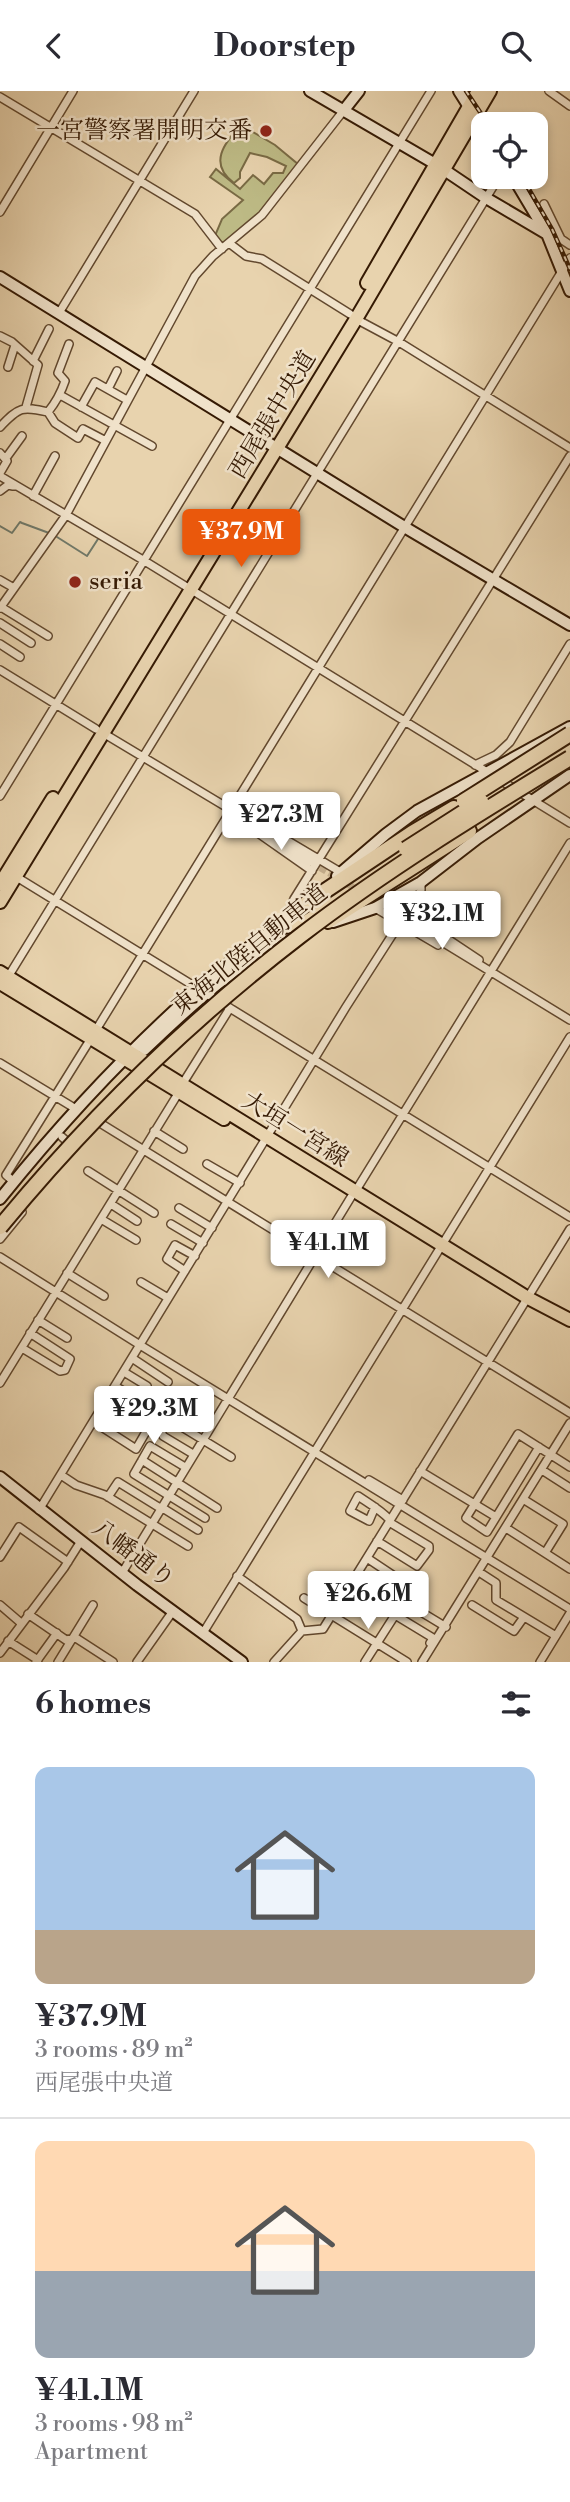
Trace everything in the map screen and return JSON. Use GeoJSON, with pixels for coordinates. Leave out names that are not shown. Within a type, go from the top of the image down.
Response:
{"type":"FeatureCollection","features":[{"type":"Feature","properties":{"kind":"highway"},"geometry":{"type":"LineString","coordinates":[[301,907],[401,840],[570,734]]}},
{"type":"Feature","properties":{"kind":"highway","name":"東海北陸自動車道"},"geometry":{"type":"LineString","coordinates":[[0,1210],[131,1070],[195,1010],[260,955],[363,878],[570,746]]}},
{"type":"Feature","properties":{"kind":"highway","name":"東海北陸自動車道"},"geometry":{"type":"LineString","coordinates":[[0,1227],[52,1166],[130,1084],[251,974],[368,886],[570,758]]}},
{"type":"Feature","properties":{"kind":"highway"},"geometry":{"type":"LineString","coordinates":[[321,925],[570,767]]}},
{"type":"Feature","properties":{"kind":"main road"},"geometry":{"type":"LineString","coordinates":[[312,91],[441,167],[486,198],[547,234]]}},
{"type":"Feature","properties":{"kind":"main road"},"geometry":{"type":"LineString","coordinates":[[344,110],[359,91]]}},
{"type":"Feature","properties":{"kind":"main road"},"geometry":{"type":"LineString","coordinates":[[459,91],[472,111]]}},
{"type":"Feature","properties":{"kind":"main road","name":"西尾張中央道"},"geometry":{"type":"LineString","coordinates":[[0,884],[99,731],[353,317],[472,111],[478,91]]}},
{"type":"Feature","properties":{"kind":"main road","name":"西尾張中央道"},"geometry":{"type":"LineString","coordinates":[[472,111],[491,91]]}},
{"type":"Feature","properties":{"kind":"main road"},"geometry":{"type":"LineString","coordinates":[[520,189],[547,234],[570,291]]}},
{"type":"Feature","properties":{"kind":"main road"},"geometry":{"type":"LineString","coordinates":[[0,277],[406,528],[570,625]]}},
{"type":"Feature","properties":{"kind":"main road"},"geometry":{"type":"LineString","coordinates":[[0,1199],[76,1109],[202,991],[386,834],[417,811],[570,727]]}},
{"type":"Feature","properties":{"kind":"main road"},"geometry":{"type":"LineString","coordinates":[[202,991],[255,957],[321,925],[375,908],[421,883],[570,775]]}},
{"type":"Feature","properties":{"kind":"main road","name":"西尾張中央道"},"geometry":{"type":"LineString","coordinates":[[0,902],[8,872]]}},
{"type":"Feature","properties":{"kind":"main road","name":"大垣一宮線"},"geometry":{"type":"LineString","coordinates":[[2,982],[131,1057],[570,1327]]}},
{"type":"Feature","properties":{"kind":"main road"},"geometry":{"type":"LineString","coordinates":[[0,1210],[131,1057]]}},
{"type":"Feature","properties":{"kind":"main road","name":"大垣一宮線"},"geometry":{"type":"LineString","coordinates":[[526,1301],[570,1320]]}},
{"type":"Feature","properties":{"kind":"main road","name":"八幡通り"},"geometry":{"type":"LineString","coordinates":[[0,1478],[242,1662]]}},
{"type":"Feature","properties":{"kind":"street"},"geometry":{"type":"LineString","coordinates":[[0,212],[73,91]]}},
{"type":"Feature","properties":{"kind":"street"},"geometry":{"type":"LineString","coordinates":[[59,313],[194,91]]}},
{"type":"Feature","properties":{"kind":"street"},"geometry":{"type":"LineString","coordinates":[[0,796],[431,91]]}},
{"type":"Feature","properties":{"kind":"street"},"geometry":{"type":"LineString","coordinates":[[549,91],[570,106]]}},
{"type":"Feature","properties":{"kind":"street"},"geometry":{"type":"LineString","coordinates":[[0,97],[195,214],[226,246],[246,256],[262,259],[570,448]]}},
{"type":"Feature","properties":{"kind":"street"},"geometry":{"type":"LineString","coordinates":[[48,636],[0,607],[66,515],[195,276],[262,215],[344,110]]}},
{"type":"Feature","properties":{"kind":"street"},"geometry":{"type":"LineString","coordinates":[[2,982],[492,189]]}},
{"type":"Feature","properties":{"kind":"street"},"geometry":{"type":"LineString","coordinates":[[544,204],[561,239],[570,245]]}},
{"type":"Feature","properties":{"kind":"street"},"geometry":{"type":"LineString","coordinates":[[14,1182],[6,1175],[570,258]]}},
{"type":"Feature","properties":{"kind":"street"},"geometry":{"type":"LineString","coordinates":[[33,361],[49,328]]}},
{"type":"Feature","properties":{"kind":"street"},"geometry":{"type":"LineString","coordinates":[[0,336],[15,345],[38,367],[26,407]]}},
{"type":"Feature","properties":{"kind":"street"},"geometry":{"type":"LineString","coordinates":[[48,412],[60,395],[65,381],[58,373],[69,344]]}},
{"type":"Feature","properties":{"kind":"street"},"geometry":{"type":"LineString","coordinates":[[8,367],[15,345]]}},
{"type":"Feature","properties":{"kind":"street"},"geometry":{"type":"LineString","coordinates":[[108,390],[117,371]]}},
{"type":"Feature","properties":{"kind":"street"},"geometry":{"type":"LineString","coordinates":[[81,407],[95,382],[127,400]]}},
{"type":"Feature","properties":{"kind":"street"},"geometry":{"type":"LineString","coordinates":[[60,395],[152,446]]}},
{"type":"Feature","properties":{"kind":"street"},"geometry":{"type":"LineString","coordinates":[[0,427],[16,411],[26,407],[48,412],[55,423],[78,438],[83,429],[106,441]]}},
{"type":"Feature","properties":{"kind":"street"},"geometry":{"type":"LineString","coordinates":[[22,436],[3,456],[7,461],[0,475],[188,587],[570,823]]}},
{"type":"Feature","properties":{"kind":"street"},"geometry":{"type":"LineString","coordinates":[[33,496],[55,456]]}},
{"type":"Feature","properties":{"kind":"street"},"geometry":{"type":"LineString","coordinates":[[286,919],[294,899],[570,456]]}},
{"type":"Feature","properties":{"kind":"street"},"geometry":{"type":"LineString","coordinates":[[0,491],[8,485],[17,487]]}},
{"type":"Feature","properties":{"kind":"street"},"geometry":{"type":"LineString","coordinates":[[0,580],[14,588]]}},
{"type":"Feature","properties":{"kind":"street"},"geometry":{"type":"LineString","coordinates":[[0,623],[31,643]]}},
{"type":"Feature","properties":{"kind":"street"},"geometry":{"type":"LineString","coordinates":[[0,644],[20,657]]}},
{"type":"Feature","properties":{"kind":"street"},"geometry":{"type":"LineString","coordinates":[[475,765],[506,747],[570,644]]}},
{"type":"Feature","properties":{"kind":"street"},"geometry":{"type":"LineString","coordinates":[[0,670],[230,812],[248,820],[311,862]]}},
{"type":"Feature","properties":{"kind":"street"},"geometry":{"type":"LineString","coordinates":[[506,747],[520,756]]}},
{"type":"Feature","properties":{"kind":"street"},"geometry":{"type":"LineString","coordinates":[[230,812],[259,822],[342,873]]}},
{"type":"Feature","properties":{"kind":"street"},"geometry":{"type":"LineString","coordinates":[[230,812],[312,871]]}},
{"type":"Feature","properties":{"kind":"street"},"geometry":{"type":"LineString","coordinates":[[122,1573],[160,1507],[570,843]]}},
{"type":"Feature","properties":{"kind":"street"},"geometry":{"type":"LineString","coordinates":[[8,872],[570,1217]]}},
{"type":"Feature","properties":{"kind":"street"},"geometry":{"type":"LineString","coordinates":[[39,1510],[345,1007],[400,924],[408,917],[421,890],[421,883]]}},
{"type":"Feature","properties":{"kind":"street"},"geometry":{"type":"LineString","coordinates":[[375,908],[400,924],[492,971],[570,1020]]}},
{"type":"Feature","properties":{"kind":"street"},"geometry":{"type":"LineString","coordinates":[[408,917],[471,953],[492,971]]}},
{"type":"Feature","properties":{"kind":"street"},"geometry":{"type":"LineString","coordinates":[[0,1383],[230,1007]]}},
{"type":"Feature","properties":{"kind":"street"},"geometry":{"type":"LineString","coordinates":[[203,1633],[570,1037]]}},
{"type":"Feature","properties":{"kind":"street"},"geometry":{"type":"LineString","coordinates":[[0,1063],[76,1109]]}},
{"type":"Feature","properties":{"kind":"street"},"geometry":{"type":"LineString","coordinates":[[0,1239],[76,1149],[133,1090]]}},
{"type":"Feature","properties":{"kind":"street"},"geometry":{"type":"LineString","coordinates":[[100,1123],[570,1413]]}},
{"type":"Feature","properties":{"kind":"street"},"geometry":{"type":"LineString","coordinates":[[154,1131],[183,1149]]}},
{"type":"Feature","properties":{"kind":"street"},"geometry":{"type":"LineString","coordinates":[[62,1137],[76,1149]]}},
{"type":"Feature","properties":{"kind":"street"},"geometry":{"type":"LineString","coordinates":[[207,1164],[240,1183]]}},
{"type":"Feature","properties":{"kind":"street"},"geometry":{"type":"LineString","coordinates":[[88,1171],[154,1213]]}},
{"type":"Feature","properties":{"kind":"street"},"geometry":{"type":"LineString","coordinates":[[111,1204],[137,1221]]}},
{"type":"Feature","properties":{"kind":"street"},"geometry":{"type":"LineString","coordinates":[[179,1208],[212,1227]]}},
{"type":"Feature","properties":{"kind":"street"},"geometry":{"type":"LineString","coordinates":[[101,1219],[136,1240]]}},
{"type":"Feature","properties":{"kind":"street"},"geometry":{"type":"LineString","coordinates":[[171,1224],[203,1243]]}},
{"type":"Feature","properties":{"kind":"street"},"geometry":{"type":"LineString","coordinates":[[274,1662],[302,1631],[323,1629],[570,1229]]}},
{"type":"Feature","properties":{"kind":"street"},"geometry":{"type":"LineString","coordinates":[[185,1271],[167,1259],[175,1245],[195,1256]]}},
{"type":"Feature","properties":{"kind":"street"},"geometry":{"type":"LineString","coordinates":[[0,1257],[313,1452],[401,1502]]}},
{"type":"Feature","properties":{"kind":"street"},"geometry":{"type":"LineString","coordinates":[[67,1273],[104,1296]]}},
{"type":"Feature","properties":{"kind":"street"},"geometry":{"type":"LineString","coordinates":[[141,1282],[168,1298]]}},
{"type":"Feature","properties":{"kind":"street"},"geometry":{"type":"LineString","coordinates":[[38,1320],[67,1338]]}},
{"type":"Feature","properties":{"kind":"street"},"geometry":{"type":"LineString","coordinates":[[22,1348],[60,1371],[65,1370],[70,1361],[30,1333]]}},
{"type":"Feature","properties":{"kind":"street"},"geometry":{"type":"LineString","coordinates":[[132,1358],[169,1382]]}},
{"type":"Feature","properties":{"kind":"street"},"geometry":{"type":"LineString","coordinates":[[124,1372],[147,1386]]}},
{"type":"Feature","properties":{"kind":"street"},"geometry":{"type":"LineString","coordinates":[[115,1386],[231,1457]]}},
{"type":"Feature","properties":{"kind":"street"},"geometry":{"type":"LineString","coordinates":[[94,1422],[136,1449],[147,1430],[105,1403]]}},
{"type":"Feature","properties":{"kind":"street"},"geometry":{"type":"LineString","coordinates":[[169,1419],[161,1431],[163,1436],[193,1454]]}},
{"type":"Feature","properties":{"kind":"street"},"geometry":{"type":"LineString","coordinates":[[420,1662],[446,1627],[570,1423]]}},
{"type":"Feature","properties":{"kind":"street"},"geometry":{"type":"LineString","coordinates":[[539,1447],[487,1532],[466,1518],[518,1434],[539,1447],[570,1467]]}},
{"type":"Feature","properties":{"kind":"street"},"geometry":{"type":"LineString","coordinates":[[185,1467],[150,1446],[134,1474],[205,1518]]}},
{"type":"Feature","properties":{"kind":"street"},"geometry":{"type":"LineString","coordinates":[[142,1460],[217,1508]]}},
{"type":"Feature","properties":{"kind":"street"},"geometry":{"type":"LineString","coordinates":[[542,1470],[570,1488]]}},
{"type":"Feature","properties":{"kind":"street"},"geometry":{"type":"LineString","coordinates":[[420,1471],[496,1517]]}},
{"type":"Feature","properties":{"kind":"street"},"geometry":{"type":"LineString","coordinates":[[61,1475],[76,1485],[108,1497],[188,1546]]}},
{"type":"Feature","properties":{"kind":"street"},"geometry":{"type":"LineString","coordinates":[[369,1480],[570,1611],[540,1662]]}},
{"type":"Feature","properties":{"kind":"street"},"geometry":{"type":"LineString","coordinates":[[108,1497],[118,1482],[198,1530]]}},
{"type":"Feature","properties":{"kind":"street"},"geometry":{"type":"LineString","coordinates":[[523,1499],[563,1524],[545,1553]]}},
{"type":"Feature","properties":{"kind":"street"},"geometry":{"type":"LineString","coordinates":[[375,1507],[389,1521],[429,1546],[429,1550],[417,1566],[377,1541]]}},
{"type":"Feature","properties":{"kind":"street"},"geometry":{"type":"LineString","coordinates":[[0,1557],[19,1527],[68,1562]]}},
{"type":"Feature","properties":{"kind":"street"},"geometry":{"type":"LineString","coordinates":[[506,1528],[570,1569]]}},
{"type":"Feature","properties":{"kind":"street"},"geometry":{"type":"LineString","coordinates":[[0,1653],[81,1541]]}},
{"type":"Feature","properties":{"kind":"street"},"geometry":{"type":"LineString","coordinates":[[367,1558],[412,1588],[403,1601],[446,1627]]}},
{"type":"Feature","properties":{"kind":"street"},"geometry":{"type":"LineString","coordinates":[[479,1572],[496,1583],[496,1599],[556,1636]]}},
{"type":"Feature","properties":{"kind":"street"},"geometry":{"type":"LineString","coordinates":[[237,1576],[297,1619],[302,1631]]}},
{"type":"Feature","properties":{"kind":"street"},"geometry":{"type":"LineString","coordinates":[[349,1587],[433,1639],[420,1662]]}},
{"type":"Feature","properties":{"kind":"street"},"geometry":{"type":"LineString","coordinates":[[304,1598],[407,1662]]}},
{"type":"Feature","properties":{"kind":"street"},"geometry":{"type":"LineString","coordinates":[[58,1662],[93,1605]]}},
{"type":"Feature","properties":{"kind":"street"},"geometry":{"type":"LineString","coordinates":[[472,1605],[514,1631],[524,1617]]}},
{"type":"Feature","properties":{"kind":"street"},"geometry":{"type":"LineString","coordinates":[[1,1608],[21,1623]]}},
{"type":"Feature","properties":{"kind":"street"},"geometry":{"type":"LineString","coordinates":[[137,1662],[173,1611]]}},
{"type":"Feature","properties":{"kind":"street"},"geometry":{"type":"LineString","coordinates":[[28,1614],[66,1640],[74,1638],[113,1662]]}},
{"type":"Feature","properties":{"kind":"street"},"geometry":{"type":"LineString","coordinates":[[365,1662],[395,1615]]}},
{"type":"Feature","properties":{"kind":"street"},"geometry":{"type":"LineString","coordinates":[[9,1641],[37,1661],[57,1633]]}},
{"type":"Feature","properties":{"kind":"shaded area"},"geometry":{"type":"Polygon","coordinates":[[[241,125],[275,145],[299,165],[262,215],[222,249],[214,238],[222,219],[243,200],[210,177],[216,169],[240,189],[253,175],[264,184],[273,173],[283,173],[286,166],[250,153],[240,172],[240,178],[234,183],[226,176],[220,161],[221,154],[241,125]]]}},
{"type":"Feature","properties":{"kind":"waterway"},"geometry":{"type":"LineString","coordinates":[[0,526],[12,533],[20,522],[49,533]]}},
{"type":"Feature","properties":{"kind":"waterway"},"geometry":{"type":"LineString","coordinates":[[57,537],[87,556],[98,539]]}},
{"type":"Feature","properties":{"kind":"tunnel"},"geometry":{"type":"LineString","coordinates":[[311,862],[361,892]]}},
{"type":"Feature","properties":{"kind":"tunnel"},"geometry":{"type":"LineString","coordinates":[[380,904],[406,920]]}},
{"type":"Feature","properties":{"kind":"railway"},"geometry":{"type":"LineString","coordinates":[[466,91],[480,112]]}},
{"type":"Feature","properties":{"kind":"railway"},"geometry":{"type":"LineString","coordinates":[[529,189],[552,229],[570,269]]}},
{"type":"Feature","properties":{"kind":"place","name":"一宮警察署開明交番"},"geometry":{"type":"Point","coordinates":[266,131]}},
{"type":"Feature","properties":{"kind":"place","name":"seria"},"geometry":{"type":"Point","coordinates":[75,582]}}]}
